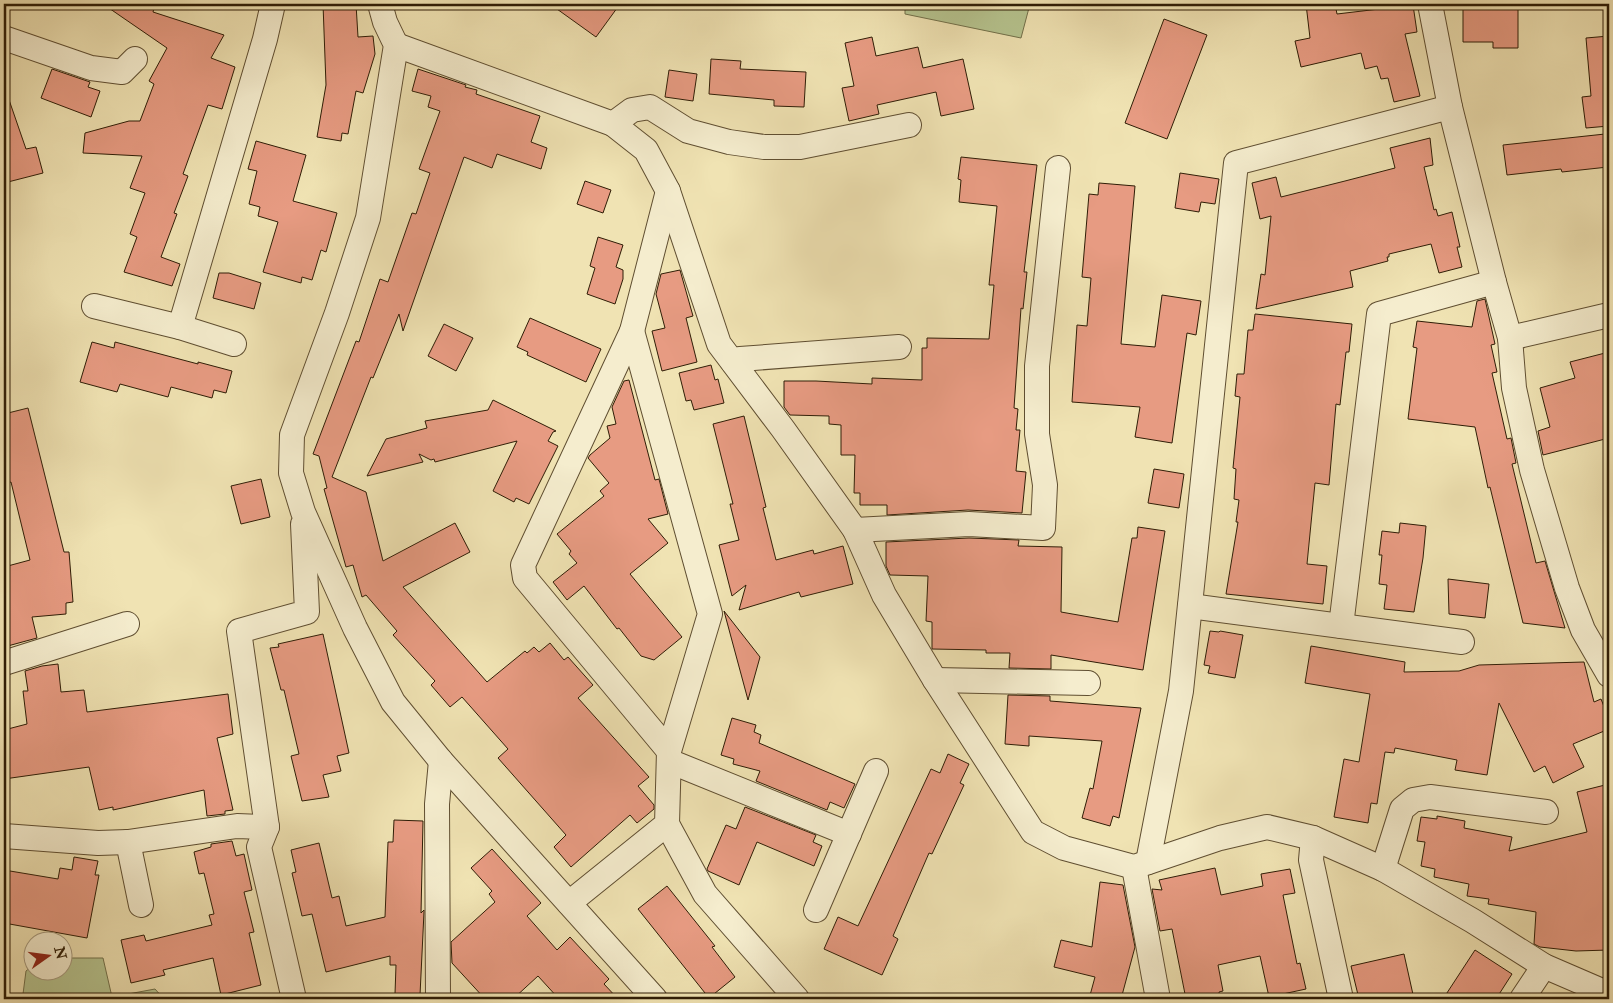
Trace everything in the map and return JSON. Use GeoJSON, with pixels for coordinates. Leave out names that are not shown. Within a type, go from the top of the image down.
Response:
{"type":"FeatureCollection","features":[{"type":"Feature","properties":{"kind":"street"},"geometry":{"type":"LineString","coordinates":[[180,327],[265,39],[273,4]]}},
{"type":"Feature","properties":{"kind":"street"},"geometry":{"type":"LineString","coordinates":[[380,4],[385,22],[396,45],[368,218],[337,313],[292,435],[291,473],[303,512],[355,628],[393,702],[441,761],[655,999]]}},
{"type":"Feature","properties":{"kind":"street"},"geometry":{"type":"LineString","coordinates":[[1430,4],[1450,107],[1510,338],[1514,388],[1534,479],[1567,588],[1583,630],[1609,675]]}},
{"type":"Feature","properties":{"kind":"street"},"geometry":{"type":"LineString","coordinates":[[4,38],[91,68],[122,72],[135,59]]}},
{"type":"Feature","properties":{"kind":"street"},"geometry":{"type":"LineString","coordinates":[[396,45],[613,124],[646,150],[668,191],[719,344],[855,530],[884,595],[935,680],[1033,832],[1064,848],[1141,865],[1220,838],[1267,827],[1313,838],[1383,868],[1473,921],[1544,966],[1609,994]]}},
{"type":"Feature","properties":{"kind":"street"},"geometry":{"type":"LineString","coordinates":[[613,124],[632,110],[650,107],[688,131],[729,142],[764,147],[800,147],[909,125]]}},
{"type":"Feature","properties":{"kind":"street"},"geometry":{"type":"LineString","coordinates":[[1158,999],[1141,865],[1181,692],[1236,163],[1450,107]]}},
{"type":"Feature","properties":{"kind":"street"},"geometry":{"type":"LineString","coordinates":[[855,530],[969,524],[1042,528],[1045,485],[1036,434],[1037,366],[1058,168]]}},
{"type":"Feature","properties":{"kind":"street"},"geometry":{"type":"LineString","coordinates":[[668,191],[632,332],[523,565],[525,578],[669,756],[848,834]]}},
{"type":"Feature","properties":{"kind":"street"},"geometry":{"type":"LineString","coordinates":[[1341,626],[1379,314],[1494,282]]}},
{"type":"Feature","properties":{"kind":"street"},"geometry":{"type":"LineString","coordinates":[[94,306],[180,327],[234,344]]}},
{"type":"Feature","properties":{"kind":"street"},"geometry":{"type":"LineString","coordinates":[[1510,338],[1609,315]]}},
{"type":"Feature","properties":{"kind":"street"},"geometry":{"type":"LineString","coordinates":[[632,332],[710,614],[669,756],[667,824],[705,894],[797,999]]}},
{"type":"Feature","properties":{"kind":"street"},"geometry":{"type":"LineString","coordinates":[[733,362],[899,347]]}},
{"type":"Feature","properties":{"kind":"street"},"geometry":{"type":"LineString","coordinates":[[294,999],[258,847],[267,828],[239,631],[307,612],[303,512]]}},
{"type":"Feature","properties":{"kind":"street"},"geometry":{"type":"LineString","coordinates":[[1190,606],[1462,642]]}},
{"type":"Feature","properties":{"kind":"street"},"geometry":{"type":"LineString","coordinates":[[4,662],[127,624]]}},
{"type":"Feature","properties":{"kind":"street"},"geometry":{"type":"LineString","coordinates":[[935,680],[1088,683]]}},
{"type":"Feature","properties":{"kind":"street"},"geometry":{"type":"LineString","coordinates":[[438,999],[437,804],[441,761]]}},
{"type":"Feature","properties":{"kind":"street"},"geometry":{"type":"LineString","coordinates":[[816,910],[876,771]]}},
{"type":"Feature","properties":{"kind":"street"},"geometry":{"type":"LineString","coordinates":[[1383,868],[1402,809],[1413,800],[1430,797],[1546,812]]}},
{"type":"Feature","properties":{"kind":"street"},"geometry":{"type":"LineString","coordinates":[[569,903],[667,824]]}},
{"type":"Feature","properties":{"kind":"street"},"geometry":{"type":"LineString","coordinates":[[4,836],[98,843],[128,842],[237,826],[267,828]]}},
{"type":"Feature","properties":{"kind":"street"},"geometry":{"type":"LineString","coordinates":[[1313,838],[1311,860],[1341,999]]}},
{"type":"Feature","properties":{"kind":"street"},"geometry":{"type":"LineString","coordinates":[[128,842],[141,905]]}},
{"type":"Feature","properties":{"kind":"street"},"geometry":{"type":"LineString","coordinates":[[1522,999],[1544,966]]}},
{"type":"Feature","properties":{"kind":"green space"},"geometry":{"type":"Polygon","coordinates":[[[905,4],[1030,4],[1021,38],[905,14],[905,4]]]}},
{"type":"Feature","properties":{"kind":"green space"},"geometry":{"type":"Polygon","coordinates":[[[72,958],[103,958],[112,997],[155,989],[164,999],[25,999],[23,994],[25,980],[72,980],[72,958]]]}},
{"type":"Feature","properties":{"kind":"building"},"geometry":{"type":"Polygon","coordinates":[[[103,4],[155,4],[153,12],[224,35],[211,58],[235,67],[222,109],[208,105],[183,174],[188,176],[174,213],[177,214],[161,257],[180,264],[172,286],[124,272],[137,237],[130,234],[145,193],[130,188],[142,156],[83,153],[85,133],[129,121],[140,121],[154,84],[149,81],[167,48],[103,4]]]}},
{"type":"Feature","properties":{"kind":"building"},"geometry":{"type":"Polygon","coordinates":[[[323,4],[356,4],[358,37],[373,36],[375,54],[363,93],[356,91],[348,134],[342,133],[341,141],[317,137],[326,85],[323,4]]]}},
{"type":"Feature","properties":{"kind":"building"},"geometry":{"type":"Polygon","coordinates":[[[550,4],[620,4],[596,37],[550,4]]]}},
{"type":"Feature","properties":{"kind":"building"},"geometry":{"type":"Polygon","coordinates":[[[1306,4],[1335,4],[1337,14],[1413,5],[1417,32],[1405,34],[1420,96],[1394,102],[1388,78],[1381,79],[1377,66],[1365,69],[1361,53],[1301,67],[1295,41],[1310,38],[1306,4]]]}},
{"type":"Feature","properties":{"kind":"building"},"geometry":{"type":"Polygon","coordinates":[[[1463,7],[1518,8],[1518,48],[1493,48],[1493,42],[1463,42],[1463,7]]]}},
{"type":"Feature","properties":{"kind":"building"},"geometry":{"type":"Polygon","coordinates":[[[1164,19],[1207,35],[1167,139],[1125,123],[1164,19]]]}},
{"type":"Feature","properties":{"kind":"building"},"geometry":{"type":"Polygon","coordinates":[[[1609,36],[1609,126],[1586,128],[1582,97],[1591,96],[1586,38],[1609,36]]]}},
{"type":"Feature","properties":{"kind":"building"},"geometry":{"type":"Polygon","coordinates":[[[872,37],[876,56],[918,47],[923,68],[963,59],[974,109],[941,116],[936,92],[877,105],[879,114],[849,121],[842,88],[854,86],[845,43],[872,37]]]}},
{"type":"Feature","properties":{"kind":"building"},"geometry":{"type":"Polygon","coordinates":[[[711,59],[741,61],[740,69],[806,72],[804,107],[774,106],[774,100],[709,94],[711,59]]]}},
{"type":"Feature","properties":{"kind":"building"},"geometry":{"type":"Polygon","coordinates":[[[52,69],[90,82],[88,87],[100,91],[91,117],[41,98],[52,69]]]}},
{"type":"Feature","properties":{"kind":"building"},"geometry":{"type":"Polygon","coordinates":[[[418,69],[466,85],[465,87],[477,90],[476,94],[540,116],[531,142],[547,148],[541,169],[497,154],[492,168],[464,157],[403,331],[399,314],[373,378],[371,377],[332,477],[366,492],[383,561],[455,523],[470,552],[403,587],[487,682],[525,651],[527,653],[534,647],[539,652],[550,643],[564,660],[568,657],[593,685],[578,698],[649,777],[638,786],[654,805],[654,809],[637,823],[630,815],[571,867],[554,847],[566,835],[498,758],[508,749],[462,697],[450,707],[431,685],[435,681],[393,635],[397,631],[366,595],[362,597],[353,565],[346,567],[324,489],[327,488],[319,456],[313,454],[356,341],[359,342],[380,279],[388,282],[412,213],[416,214],[430,173],[419,169],[440,111],[428,107],[431,96],[412,91],[418,69]]]}},
{"type":"Feature","properties":{"kind":"building"},"geometry":{"type":"Polygon","coordinates":[[[669,70],[697,74],[693,101],[665,97],[669,70]]]}},
{"type":"Feature","properties":{"kind":"building"},"geometry":{"type":"Polygon","coordinates":[[[7,94],[26,149],[36,147],[43,173],[4,183],[4,95],[7,94]]]}},
{"type":"Feature","properties":{"kind":"building"},"geometry":{"type":"Polygon","coordinates":[[[1605,134],[1608,167],[1562,172],[1561,169],[1507,175],[1503,145],[1605,134]]]}},
{"type":"Feature","properties":{"kind":"building"},"geometry":{"type":"Polygon","coordinates":[[[1430,138],[1433,165],[1424,167],[1434,210],[1436,209],[1438,216],[1452,212],[1460,247],[1457,247],[1462,267],[1439,273],[1431,244],[1389,254],[1389,257],[1387,257],[1388,261],[1350,271],[1353,287],[1256,309],[1261,274],[1265,275],[1271,216],[1260,219],[1252,183],[1276,177],[1281,197],[1345,181],[1395,168],[1390,148],[1430,138]]]}},
{"type":"Feature","properties":{"kind":"building"},"geometry":{"type":"Polygon","coordinates":[[[256,141],[306,155],[293,201],[337,213],[326,252],[321,250],[312,280],[302,277],[301,283],[263,272],[278,222],[258,216],[260,207],[249,204],[257,171],[248,169],[256,141]]]}},
{"type":"Feature","properties":{"kind":"building"},"geometry":{"type":"Polygon","coordinates":[[[961,157],[1037,165],[1024,272],[1027,272],[1023,309],[1021,308],[1014,408],[1018,409],[1016,430],[1020,430],[1016,471],[1026,472],[1022,513],[968,510],[887,515],[887,505],[860,505],[860,493],[854,493],[855,455],[841,455],[841,425],[829,424],[829,416],[790,415],[784,407],[784,381],[872,384],[872,378],[922,380],[922,348],[927,348],[927,338],[989,339],[994,285],[989,285],[997,206],[959,202],[961,180],[958,179],[961,157]]]}},
{"type":"Feature","properties":{"kind":"building"},"geometry":{"type":"Polygon","coordinates":[[[1180,173],[1219,179],[1215,204],[1201,202],[1199,212],[1175,208],[1180,173]]]}},
{"type":"Feature","properties":{"kind":"building"},"geometry":{"type":"Polygon","coordinates":[[[585,181],[611,190],[603,213],[577,204],[585,181]]]}},
{"type":"Feature","properties":{"kind":"building"},"geometry":{"type":"Polygon","coordinates":[[[1099,183],[1135,186],[1121,344],[1155,347],[1162,295],[1201,301],[1196,335],[1187,333],[1172,443],[1135,437],[1140,407],[1072,402],[1077,325],[1087,326],[1091,278],[1082,277],[1089,194],[1098,195],[1099,183]]]}},
{"type":"Feature","properties":{"kind":"building"},"geometry":{"type":"Polygon","coordinates":[[[598,237],[623,245],[616,267],[623,270],[623,279],[615,304],[587,294],[595,268],[590,266],[598,237]]]}},
{"type":"Feature","properties":{"kind":"building"},"geometry":{"type":"Polygon","coordinates":[[[680,270],[693,316],[686,318],[697,362],[662,371],[652,331],[665,328],[656,294],[661,274],[680,270]]]}},
{"type":"Feature","properties":{"kind":"building"},"geometry":{"type":"Polygon","coordinates":[[[219,273],[229,273],[261,283],[254,309],[213,298],[219,273]]]}},
{"type":"Feature","properties":{"kind":"building"},"geometry":{"type":"Polygon","coordinates":[[[1485,299],[1495,344],[1491,345],[1497,372],[1492,373],[1507,439],[1511,438],[1516,463],[1512,464],[1536,563],[1545,561],[1565,628],[1523,623],[1490,487],[1488,488],[1475,427],[1408,419],[1417,348],[1413,347],[1417,321],[1472,327],[1477,301],[1485,299]]]}},
{"type":"Feature","properties":{"kind":"building"},"geometry":{"type":"Polygon","coordinates":[[[1255,314],[1352,324],[1349,352],[1346,352],[1340,405],[1336,404],[1329,485],[1315,483],[1307,564],[1327,566],[1323,604],[1226,594],[1238,522],[1236,522],[1239,500],[1234,499],[1236,469],[1233,468],[1240,397],[1235,396],[1237,374],[1244,374],[1248,330],[1253,330],[1255,314]]]}},
{"type":"Feature","properties":{"kind":"building"},"geometry":{"type":"Polygon","coordinates":[[[530,318],[601,349],[586,382],[527,355],[528,352],[517,347],[530,318]]]}},
{"type":"Feature","properties":{"kind":"building"},"geometry":{"type":"Polygon","coordinates":[[[444,324],[473,338],[456,371],[428,356],[444,324]]]}},
{"type":"Feature","properties":{"kind":"building"},"geometry":{"type":"Polygon","coordinates":[[[92,342],[114,348],[115,342],[232,371],[226,393],[214,390],[212,398],[171,387],[168,397],[120,384],[117,392],[80,382],[92,342]]]}},
{"type":"Feature","properties":{"kind":"building"},"geometry":{"type":"Polygon","coordinates":[[[1609,352],[1609,438],[1543,455],[1538,431],[1550,427],[1540,388],[1575,378],[1570,362],[1609,352]]]}},
{"type":"Feature","properties":{"kind":"building"},"geometry":{"type":"Polygon","coordinates":[[[711,365],[715,380],[718,379],[724,403],[694,410],[691,400],[686,401],[679,373],[711,365]]]}},
{"type":"Feature","properties":{"kind":"building"},"geometry":{"type":"Polygon","coordinates":[[[629,380],[655,480],[659,479],[668,514],[648,519],[668,543],[630,574],[682,637],[654,660],[641,656],[619,628],[617,629],[584,586],[567,600],[553,582],[577,563],[569,554],[571,551],[557,534],[604,496],[600,491],[609,483],[588,458],[610,438],[607,426],[616,424],[612,407],[624,381],[629,380]]]}},
{"type":"Feature","properties":{"kind":"building"},"geometry":{"type":"Polygon","coordinates":[[[493,400],[556,431],[553,432],[548,441],[558,446],[529,504],[516,498],[514,502],[493,491],[517,441],[435,462],[434,459],[431,460],[419,454],[423,462],[367,476],[386,439],[427,428],[425,421],[488,410],[493,400]]]}},
{"type":"Feature","properties":{"kind":"building"},"geometry":{"type":"Polygon","coordinates":[[[28,408],[64,552],[69,552],[73,602],[66,603],[66,614],[32,617],[37,638],[4,647],[4,567],[30,560],[11,482],[4,484],[4,414],[28,408]]]}},
{"type":"Feature","properties":{"kind":"building"},"geometry":{"type":"Polygon","coordinates":[[[744,416],[766,507],[763,508],[776,560],[813,550],[814,554],[843,546],[853,584],[801,597],[799,592],[739,610],[746,585],[732,596],[719,545],[739,540],[730,504],[733,504],[713,424],[744,416]]]}},
{"type":"Feature","properties":{"kind":"building"},"geometry":{"type":"Polygon","coordinates":[[[1154,469],[1184,474],[1179,508],[1148,503],[1154,469]]]}},
{"type":"Feature","properties":{"kind":"building"},"geometry":{"type":"Polygon","coordinates":[[[261,479],[270,517],[241,524],[231,486],[261,479]]]}},
{"type":"Feature","properties":{"kind":"building"},"geometry":{"type":"Polygon","coordinates":[[[1400,523],[1426,526],[1414,612],[1384,609],[1387,585],[1379,584],[1382,555],[1379,555],[1382,531],[1399,533],[1400,523]]]}},
{"type":"Feature","properties":{"kind":"building"},"geometry":{"type":"Polygon","coordinates":[[[1138,527],[1165,531],[1143,670],[1051,655],[1051,669],[1009,668],[1010,653],[986,653],[986,650],[932,649],[932,622],[926,621],[928,576],[890,575],[886,566],[886,542],[969,538],[1019,540],[1018,546],[1062,547],[1061,612],[1118,622],[1132,538],[1137,538],[1138,527]]]}},
{"type":"Feature","properties":{"kind":"building"},"geometry":{"type":"Polygon","coordinates":[[[1448,579],[1489,584],[1485,618],[1449,614],[1448,579]]]}},
{"type":"Feature","properties":{"kind":"building"},"geometry":{"type":"Polygon","coordinates":[[[724,611],[760,657],[748,700],[724,611]]]}},
{"type":"Feature","properties":{"kind":"building"},"geometry":{"type":"Polygon","coordinates":[[[1210,631],[1243,635],[1235,678],[1208,673],[1210,666],[1204,665],[1210,631]]]}},
{"type":"Feature","properties":{"kind":"building"},"geometry":{"type":"Polygon","coordinates":[[[323,634],[349,753],[337,756],[341,771],[323,775],[329,797],[302,801],[291,756],[299,754],[284,690],[281,690],[270,648],[279,647],[278,644],[323,634]]]}},
{"type":"Feature","properties":{"kind":"building"},"geometry":{"type":"Polygon","coordinates":[[[1311,646],[1405,662],[1404,672],[1459,671],[1479,665],[1584,662],[1594,702],[1601,699],[1609,719],[1609,729],[1573,744],[1584,767],[1553,783],[1545,766],[1534,772],[1499,703],[1487,775],[1455,770],[1457,760],[1395,748],[1394,753],[1385,752],[1377,804],[1371,803],[1368,823],[1334,817],[1344,759],[1359,762],[1370,694],[1305,683],[1311,646]]]}},
{"type":"Feature","properties":{"kind":"building"},"geometry":{"type":"Polygon","coordinates":[[[58,664],[61,692],[84,690],[87,712],[228,694],[233,734],[217,738],[233,810],[225,811],[225,814],[207,816],[204,790],[113,810],[113,807],[99,810],[89,767],[4,779],[4,730],[27,724],[23,691],[28,691],[25,671],[58,664]]]}},
{"type":"Feature","properties":{"kind":"building"},"geometry":{"type":"Polygon","coordinates":[[[1008,695],[1050,696],[1050,701],[1141,708],[1119,818],[1113,816],[1110,826],[1082,818],[1090,788],[1093,789],[1102,741],[1029,736],[1029,746],[1005,744],[1008,695]]]}},
{"type":"Feature","properties":{"kind":"building"},"geometry":{"type":"Polygon","coordinates":[[[732,718],[756,725],[754,732],[761,735],[759,743],[855,784],[844,808],[830,802],[827,810],[756,781],[760,771],[733,764],[734,759],[721,755],[732,718]]]}},
{"type":"Feature","properties":{"kind":"building"},"geometry":{"type":"Polygon","coordinates":[[[948,754],[969,764],[960,783],[964,785],[932,854],[929,853],[893,936],[898,939],[882,975],[824,949],[838,917],[858,926],[931,769],[940,773],[948,754]]]}},
{"type":"Feature","properties":{"kind":"building"},"geometry":{"type":"Polygon","coordinates":[[[1609,784],[1609,950],[1576,951],[1540,947],[1534,944],[1536,912],[1488,904],[1489,899],[1467,896],[1469,884],[1434,877],[1435,869],[1421,866],[1425,842],[1417,841],[1421,817],[1437,819],[1437,816],[1465,821],[1464,828],[1512,837],[1509,851],[1587,832],[1577,792],[1609,784]]]}},
{"type":"Feature","properties":{"kind":"building"},"geometry":{"type":"Polygon","coordinates":[[[745,807],[816,835],[813,842],[822,846],[814,866],[757,842],[739,885],[708,871],[707,869],[726,825],[736,829],[745,807]]]}},
{"type":"Feature","properties":{"kind":"building"},"geometry":{"type":"Polygon","coordinates":[[[394,820],[423,821],[421,913],[424,910],[424,912],[420,995],[395,994],[396,965],[390,965],[390,956],[326,972],[312,914],[302,916],[292,873],[296,872],[291,850],[319,843],[332,898],[339,896],[346,926],[385,917],[388,842],[393,842],[394,820]]]}},
{"type":"Feature","properties":{"kind":"building"},"geometry":{"type":"Polygon","coordinates":[[[232,841],[236,856],[244,854],[252,890],[244,892],[254,932],[249,933],[261,985],[221,995],[213,958],[163,970],[165,975],[131,983],[121,940],[144,935],[146,941],[212,925],[209,915],[214,914],[204,873],[199,874],[194,852],[211,847],[211,844],[232,841]]]}},
{"type":"Feature","properties":{"kind":"building"},"geometry":{"type":"Polygon","coordinates":[[[492,849],[541,903],[527,916],[557,950],[570,937],[609,979],[604,984],[618,999],[559,999],[538,976],[513,999],[485,999],[452,963],[451,942],[495,902],[489,894],[492,891],[471,868],[492,849]]]}},
{"type":"Feature","properties":{"kind":"building"},"geometry":{"type":"Polygon","coordinates":[[[74,857],[98,861],[95,875],[99,875],[87,938],[72,935],[72,930],[43,930],[4,923],[4,870],[58,879],[60,868],[72,870],[74,857]]]}},
{"type":"Feature","properties":{"kind":"building"},"geometry":{"type":"Polygon","coordinates":[[[1215,868],[1221,895],[1263,886],[1261,874],[1290,869],[1295,893],[1283,895],[1297,964],[1300,963],[1306,989],[1269,997],[1260,956],[1218,965],[1223,991],[1219,992],[1220,999],[1186,999],[1172,929],[1160,931],[1152,889],[1162,890],[1159,880],[1215,868]]]}},
{"type":"Feature","properties":{"kind":"building"},"geometry":{"type":"Polygon","coordinates":[[[1100,882],[1123,885],[1135,947],[1121,999],[1089,999],[1095,977],[1054,967],[1061,940],[1092,947],[1100,882]]]}},
{"type":"Feature","properties":{"kind":"building"},"geometry":{"type":"Polygon","coordinates":[[[667,886],[715,946],[712,947],[735,977],[709,998],[638,909],[667,886]]]}},
{"type":"Feature","properties":{"kind":"building"},"geometry":{"type":"Polygon","coordinates":[[[1475,950],[1512,974],[1496,999],[1443,999],[1475,950]]]}},
{"type":"Feature","properties":{"kind":"building"},"geometry":{"type":"Polygon","coordinates":[[[1404,954],[1414,999],[1359,999],[1351,966],[1404,954]]]}}]}
